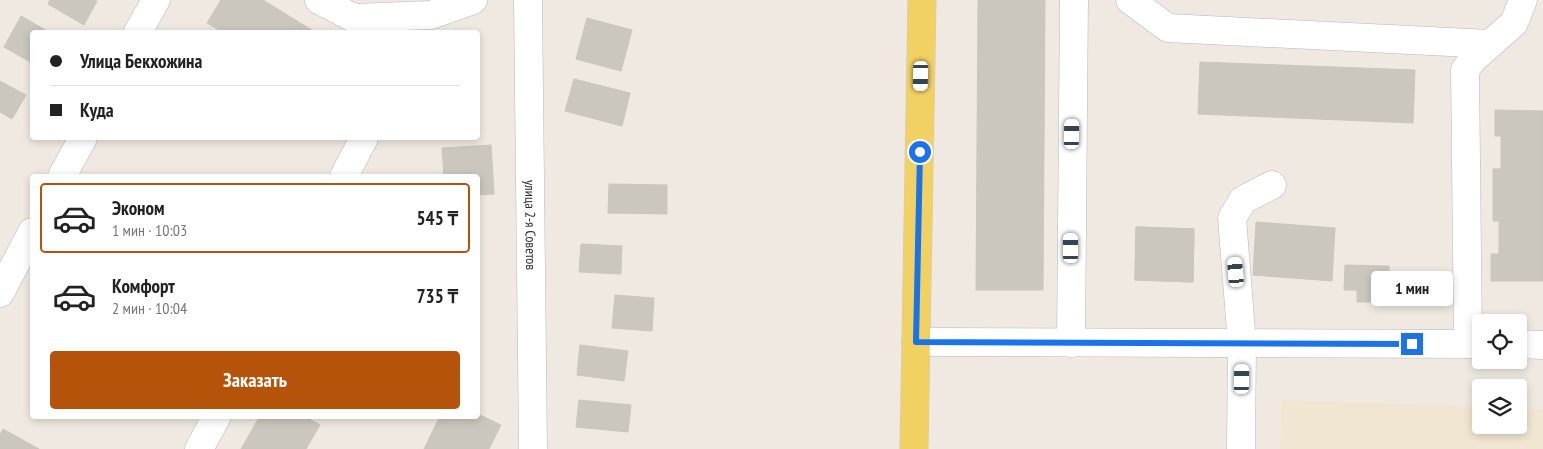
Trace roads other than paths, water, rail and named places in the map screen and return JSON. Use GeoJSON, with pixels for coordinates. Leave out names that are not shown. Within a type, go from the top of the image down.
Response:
{"type":"FeatureCollection","features":[{"type":"Feature","properties":{"kind":"main road"},"geometry":{"type":"LineString","coordinates":[[914,449],[922,0]]}},
{"type":"Feature","properties":{"kind":"street"},"geometry":{"type":"LineString","coordinates":[[139,30],[156,0]]}},
{"type":"Feature","properties":{"kind":"street"},"geometry":{"type":"LineString","coordinates":[[319,0],[354,18],[426,24],[473,0]]}},
{"type":"Feature","properties":{"kind":"street","name":"улица 2-я Советов"},"geometry":{"type":"LineString","coordinates":[[528,0],[533,449]]}},
{"type":"Feature","properties":{"kind":"street"},"geometry":{"type":"LineString","coordinates":[[1070,343],[1074,0]]}},
{"type":"Feature","properties":{"kind":"street"},"geometry":{"type":"LineString","coordinates":[[1130,0],[1168,28],[1490,44]]}},
{"type":"Feature","properties":{"kind":"street"},"geometry":{"type":"LineString","coordinates":[[1474,314],[1465,70],[1473,59],[1514,23],[1523,0]]}},
{"type":"Feature","properties":{"kind":"street"},"geometry":{"type":"LineString","coordinates":[[63,174],[82,140]]}},
{"type":"Feature","properties":{"kind":"street"},"geometry":{"type":"LineString","coordinates":[[345,174],[363,140]]}},
{"type":"Feature","properties":{"kind":"street"},"geometry":{"type":"LineString","coordinates":[[1241,449],[1242,344],[1232,218],[1242,200],[1272,185]]}},
{"type":"Feature","properties":{"kind":"street"},"geometry":{"type":"LineString","coordinates":[[0,293],[30,236]]}},
{"type":"Feature","properties":{"kind":"street"},"geometry":{"type":"LineString","coordinates":[[916,342],[1472,343]]}},
{"type":"Feature","properties":{"kind":"street"},"geometry":{"type":"LineString","coordinates":[[1527,344],[1543,345]]}},
{"type":"Feature","properties":{"kind":"street"},"geometry":{"type":"LineString","coordinates":[[200,449],[215,419]]}}]}
